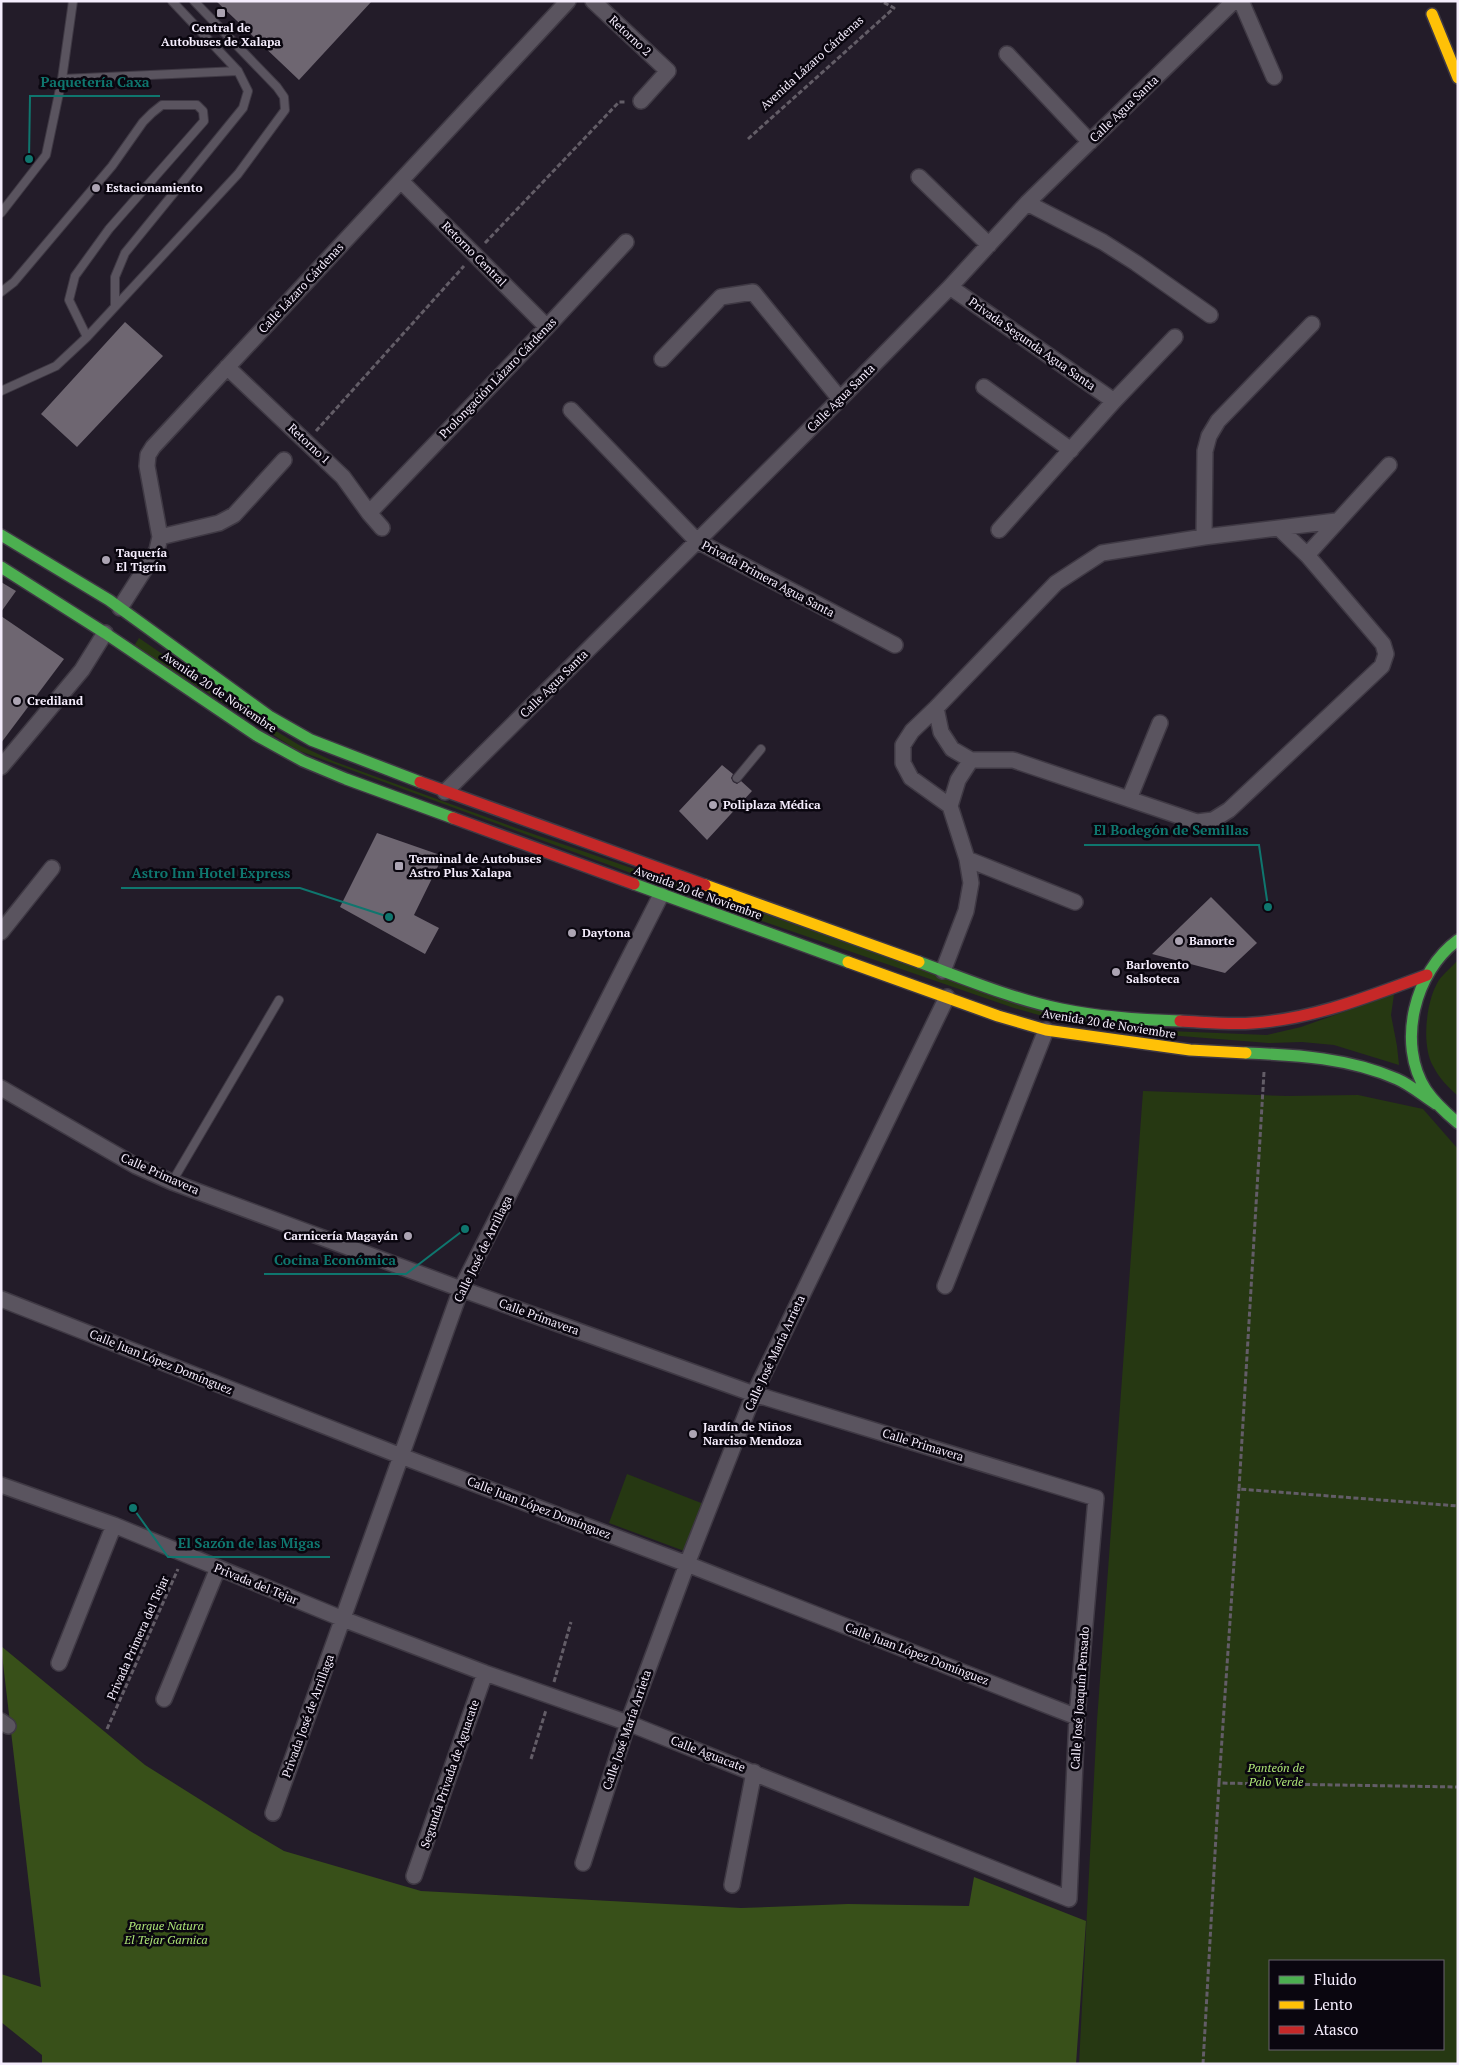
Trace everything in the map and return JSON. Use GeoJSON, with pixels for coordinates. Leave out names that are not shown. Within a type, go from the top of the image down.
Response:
{"type":"FeatureCollection","features":[{"type":"Feature","properties":{"kind":"main road"},"geometry":{"type":"LineString","coordinates":[[1425,1],[1458,54]]}},
{"type":"Feature","properties":{"kind":"main road"},"geometry":{"type":"LineString","coordinates":[[1432,14],[1458,78]]}},
{"type":"Feature","properties":{"kind":"main road","name":"Avenida 20 de Noviembre"},"geometry":{"type":"LineString","coordinates":[[1,535],[113,620],[256,735],[303,761],[346,780],[998,1016],[1046,1030],[1190,1050],[1334,1060],[1370,1069],[1399,1080],[1436,1104]]}},
{"type":"Feature","properties":{"kind":"main road","name":"Avenida 20 de Noviembre"},"geometry":{"type":"LineString","coordinates":[[1,567],[113,620],[269,716],[312,740],[352,757],[1005,993],[1061,1009],[1150,1020],[1252,1023],[1300,1017],[1345,1005],[1427,975]]}},
{"type":"Feature","properties":{"kind":"main road"},"geometry":{"type":"LineString","coordinates":[[1458,940],[1440,956],[1427,975],[1412,1010],[1410,1043],[1418,1076],[1436,1104],[1458,1123]]}},
{"type":"Feature","properties":{"kind":"street","name":"Calle Lázaro Cárdenas"},"geometry":{"type":"LineString","coordinates":[[160,537],[147,466],[148,455],[226,367],[568,1]]}},
{"type":"Feature","properties":{"kind":"street","name":"Retorno 2"},"geometry":{"type":"LineString","coordinates":[[593,1],[668,71],[641,101]]}},
{"type":"Feature","properties":{"kind":"street","name":"Calle Agua Santa"},"geometry":{"type":"LineString","coordinates":[[445,792],[840,399],[950,287],[1027,203],[1234,1]]}},
{"type":"Feature","properties":{"kind":"street"},"geometry":{"type":"LineString","coordinates":[[1241,1],[1274,77]]}},
{"type":"Feature","properties":{"kind":"street"},"geometry":{"type":"LineString","coordinates":[[1007,54],[1090,142]]}},
{"type":"Feature","properties":{"kind":"street"},"geometry":{"type":"LineString","coordinates":[[919,177],[989,245]]}},
{"type":"Feature","properties":{"kind":"street","name":"Retorno Central"},"geometry":{"type":"LineString","coordinates":[[401,181],[547,327]]}},
{"type":"Feature","properties":{"kind":"street"},"geometry":{"type":"LineString","coordinates":[[1027,203],[1102,242],[1136,263],[1210,315]]}},
{"type":"Feature","properties":{"kind":"street","name":"Prolongación Lázaro Cárdenas"},"geometry":{"type":"LineString","coordinates":[[368,513],[626,242]]}},
{"type":"Feature","properties":{"kind":"street","name":"Privada Segunda Agua Santa"},"geometry":{"type":"LineString","coordinates":[[950,287],[1114,402]]}},
{"type":"Feature","properties":{"kind":"street"},"geometry":{"type":"LineString","coordinates":[[662,359],[721,297],[753,292],[840,399]]}},
{"type":"Feature","properties":{"kind":"street"},"geometry":{"type":"LineString","coordinates":[[1204,537],[1205,450],[1208,436],[1218,421],[1312,324]]}},
{"type":"Feature","properties":{"kind":"street"},"geometry":{"type":"LineString","coordinates":[[999,530],[1114,402],[1176,337]]}},
{"type":"Feature","properties":{"kind":"street","name":"Retorno 1"},"geometry":{"type":"LineString","coordinates":[[226,367],[344,477],[368,513],[382,528]]}},
{"type":"Feature","properties":{"kind":"street"},"geometry":{"type":"LineString","coordinates":[[984,387],[1071,450]]}},
{"type":"Feature","properties":{"kind":"street","name":"Privada Primera Agua Santa"},"geometry":{"type":"LineString","coordinates":[[571,410],[697,542],[895,645]]}},
{"type":"Feature","properties":{"kind":"street"},"geometry":{"type":"LineString","coordinates":[[1,767],[82,670],[157,550],[160,537],[219,523],[234,514],[284,460]]}},
{"type":"Feature","properties":{"kind":"street"},"geometry":{"type":"LineString","coordinates":[[1307,554],[1389,465]]}},
{"type":"Feature","properties":{"kind":"street"},"geometry":{"type":"LineString","coordinates":[[950,806],[911,778],[903,763],[903,745],[912,731],[1056,582],[1102,553],[1204,537],[1336,521]]}},
{"type":"Feature","properties":{"kind":"street"},"geometry":{"type":"LineString","coordinates":[[936,708],[941,732],[952,749],[971,760],[1013,760],[1197,822],[1213,820],[1229,810],[1382,666],[1386,654],[1383,644],[1307,554],[1280,529]]}},
{"type":"Feature","properties":{"kind":"street"},"geometry":{"type":"LineString","coordinates":[[1129,799],[1160,723]]}},
{"type":"Feature","properties":{"kind":"street"},"geometry":{"type":"LineString","coordinates":[[943,971],[966,911],[971,883],[967,859],[950,806],[958,780],[971,760]]}},
{"type":"Feature","properties":{"kind":"street"},"geometry":{"type":"LineString","coordinates":[[967,859],[1075,902]]}},
{"type":"Feature","properties":{"kind":"street"},"geometry":{"type":"LineString","coordinates":[[1,932],[52,868]]}},
{"type":"Feature","properties":{"kind":"street","name":"Calle José de Arrillaga"},"geometry":{"type":"LineString","coordinates":[[343,1619],[461,1290],[661,894]]}},
{"type":"Feature","properties":{"kind":"street","name":"Calle José María Arrieta"},"geometry":{"type":"LineString","coordinates":[[583,1863],[628,1723],[687,1564],[754,1394],[947,997]]}},
{"type":"Feature","properties":{"kind":"street"},"geometry":{"type":"LineString","coordinates":[[946,1286],[1046,1030]]}},
{"type":"Feature","properties":{"kind":"street","name":"Calle Primavera"},"geometry":{"type":"LineString","coordinates":[[1,1088],[136,1166],[172,1182],[461,1290],[754,1394],[1096,1498]]}},
{"type":"Feature","properties":{"kind":"street","name":"Calle Juan López Domínguez"},"geometry":{"type":"LineString","coordinates":[[1,1299],[401,1456],[687,1564],[1077,1717]]}},
{"type":"Feature","properties":{"kind":"street","name":"Privada del Tejar"},"geometry":{"type":"LineString","coordinates":[[1,1484],[114,1525],[343,1619]]}},
{"type":"Feature","properties":{"kind":"street","name":"Calle José Joaquín Pensado"},"geometry":{"type":"LineString","coordinates":[[1069,1899],[1077,1717],[1096,1498]]}},
{"type":"Feature","properties":{"kind":"street"},"geometry":{"type":"LineString","coordinates":[[59,1663],[114,1525]]}},
{"type":"Feature","properties":{"kind":"street"},"geometry":{"type":"LineString","coordinates":[[164,1699],[218,1568]]}},
{"type":"Feature","properties":{"kind":"street","name":"Calle Aguacate"},"geometry":{"type":"LineString","coordinates":[[343,1619],[485,1673],[628,1723],[1069,1899]]}},
{"type":"Feature","properties":{"kind":"street","name":"Privada José de Arrillaga"},"geometry":{"type":"LineString","coordinates":[[273,1813],[343,1619]]}},
{"type":"Feature","properties":{"kind":"street","name":"Segunda Privada de Aguacate"},"geometry":{"type":"LineString","coordinates":[[414,1876],[485,1673]]}},
{"type":"Feature","properties":{"kind":"street"},"geometry":{"type":"LineString","coordinates":[[732,1885],[754,1772]]}},
{"type":"Feature","properties":{"kind":"lane"},"geometry":{"type":"LineString","coordinates":[[1,213],[46,155],[62,79],[73,1]]}},
{"type":"Feature","properties":{"kind":"lane"},"geometry":{"type":"LineString","coordinates":[[115,305],[115,277],[125,253],[243,108],[248,91],[238,71],[172,1]]}},
{"type":"Feature","properties":{"kind":"lane"},"geometry":{"type":"LineString","coordinates":[[1,391],[56,366],[87,336],[238,174],[286,110],[284,97],[277,87],[194,1]]}},
{"type":"Feature","properties":{"kind":"lane"},"geometry":{"type":"LineString","coordinates":[[62,79],[238,71]]}},
{"type":"Feature","properties":{"kind":"lane"},"geometry":{"type":"LineString","coordinates":[[1,292],[14,282],[112,166],[143,122],[152,113],[162,105],[197,105],[203,111],[204,122],[109,229],[75,276],[69,300],[87,336]]}},
{"type":"Feature","properties":{"kind":"lane"},"geometry":{"type":"LineString","coordinates":[[737,778],[761,749]]}},
{"type":"Feature","properties":{"kind":"lane"},"geometry":{"type":"LineString","coordinates":[[172,1182],[279,1000]]}},
{"type":"Feature","properties":{"kind":"path","name":"Avenida Lázaro Cárdenas"},"geometry":{"type":"LineString","coordinates":[[748,139],[894,8],[881,1]]}},
{"type":"Feature","properties":{"kind":"path"},"geometry":{"type":"LineString","coordinates":[[1203,2064],[1219,1782],[1266,1054]]}},
{"type":"Feature","properties":{"kind":"path"},"geometry":{"type":"LineString","coordinates":[[1239,1489],[1458,1506]]}},
{"type":"Feature","properties":{"kind":"path","name":"Privada Primera del Tejar"},"geometry":{"type":"LineString","coordinates":[[107,1730],[185,1554]]}},
{"type":"Feature","properties":{"kind":"path"},"geometry":{"type":"LineString","coordinates":[[1219,1782],[1458,1787]]}},
{"type":"Feature","properties":{"kind":"green space"},"geometry":{"type":"Polygon","coordinates":[[[139,638],[263,723],[299,745],[333,761],[516,828],[1061,1017],[1143,1030],[1267,1035],[1301,1027],[1394,994],[1391,1015],[1399,1065],[1334,1045],[1302,1042],[1268,1043],[1143,1033],[1060,1021],[1014,1008],[753,918],[297,750],[134,646],[139,638]]]}},
{"type":"Feature","properties":{"kind":"green space"},"geometry":{"type":"Polygon","coordinates":[[[1458,960],[1458,1096],[1444,1082],[1433,1066],[1429,1057],[1426,1035],[1428,1010],[1435,989],[1441,977],[1458,960]]]}},
{"type":"Feature","properties":{"kind":"green space","name":"Panteón de Palo Verde"},"geometry":{"type":"Polygon","coordinates":[[[1143,1091],[1287,1096],[1358,1095],[1423,1109],[1458,1149],[1458,2064],[1079,2064],[1097,1721],[1143,1091]]]}},
{"type":"Feature","properties":{"kind":"green space"},"geometry":{"type":"Polygon","coordinates":[[[627,1474],[714,1508],[695,1555],[609,1523],[627,1474]]]}},
{"type":"Feature","properties":{"kind":"green space","name":"Parque Natura El Tejar Garnica"},"geometry":{"type":"Polygon","coordinates":[[[1,1646],[145,1765],[284,1851],[421,1891],[741,1908],[848,1904],[969,1906],[974,1877],[1086,1921],[1076,2064],[42,2064],[42,2055],[1,2022],[1,1974],[41,1987],[1,1646]]]}},
{"type":"Feature","properties":{"kind":"building"},"geometry":{"type":"Polygon","coordinates":[[[216,1],[372,1],[299,80],[216,1]]]}},
{"type":"Feature","properties":{"kind":"building"},"geometry":{"type":"Polygon","coordinates":[[[125,322],[163,356],[77,447],[41,414],[125,322]]]}},
{"type":"Feature","properties":{"kind":"building"},"geometry":{"type":"Polygon","coordinates":[[[1,582],[16,591],[1,612],[1,582]]]}},
{"type":"Feature","properties":{"kind":"building","name":"Crediland"},"geometry":{"type":"Polygon","coordinates":[[[1,616],[64,659],[1,743],[1,616]]]}},
{"type":"Feature","properties":{"kind":"building","name":"Poliplaza Médica"},"geometry":{"type":"Polygon","coordinates":[[[722,765],[733,774],[731,778],[733,782],[737,784],[741,781],[752,791],[707,840],[679,811],[722,765]]]}},
{"type":"Feature","properties":{"kind":"building"},"geometry":{"type":"Polygon","coordinates":[[[377,833],[443,856],[414,915],[439,928],[425,954],[340,907],[377,833]]]}},
{"type":"Feature","properties":{"kind":"building"},"geometry":{"type":"Polygon","coordinates":[[[1211,897],[1257,943],[1225,973],[1152,954],[1211,897]]]}},
{"type":"Feature","properties":{"kind":"traffic: fast"},"geometry":{"type":"LineString","coordinates":[[1,535],[109,600],[269,716],[311,740],[420,782]]}},
{"type":"Feature","properties":{"kind":"traffic: fast"},"geometry":{"type":"LineString","coordinates":[[1,567],[105,633],[256,735],[303,761],[346,779],[453,818]]}},
{"type":"Feature","properties":{"kind":"traffic: fast"},"geometry":{"type":"LineString","coordinates":[[634,884],[848,962]]}},
{"type":"Feature","properties":{"kind":"traffic: fast"},"geometry":{"type":"LineString","coordinates":[[1458,940],[1443,953],[1421,989],[1415,1009],[1412,1030],[1412,1051],[1417,1071],[1426,1090],[1441,1108],[1458,1123]]}},
{"type":"Feature","properties":{"kind":"traffic: fast"},"geometry":{"type":"LineString","coordinates":[[919,962],[971,982],[1043,1005],[1120,1018],[1180,1021]]}},
{"type":"Feature","properties":{"kind":"traffic: fast"},"geometry":{"type":"LineString","coordinates":[[1246,1053],[1323,1059],[1360,1066],[1402,1081],[1436,1104]]}},
{"type":"Feature","properties":{"kind":"traffic: slow"},"geometry":{"type":"LineString","coordinates":[[1432,14],[1458,78]]}},
{"type":"Feature","properties":{"kind":"traffic: slow"},"geometry":{"type":"LineString","coordinates":[[705,885],[919,962]]}},
{"type":"Feature","properties":{"kind":"traffic: slow"},"geometry":{"type":"LineString","coordinates":[[848,962],[998,1016],[1046,1030],[1190,1050],[1246,1053]]}},
{"type":"Feature","properties":{"kind":"traffic: jam"},"geometry":{"type":"LineString","coordinates":[[420,782],[705,885]]}},
{"type":"Feature","properties":{"kind":"traffic: jam"},"geometry":{"type":"LineString","coordinates":[[453,818],[634,884]]}},
{"type":"Feature","properties":{"kind":"traffic: jam"},"geometry":{"type":"LineString","coordinates":[[1180,1021],[1244,1024],[1298,1017],[1342,1005],[1427,975]]}},
{"type":"Feature","properties":{"kind":"place","name":"Central de Autobuses de Xalapa"},"geometry":{"type":"Point","coordinates":[221,13]}},
{"type":"Feature","properties":{"kind":"place","name":"Paquetería Caxa"},"geometry":{"type":"Point","coordinates":[29,159]}},
{"type":"Feature","properties":{"kind":"place","name":"Estacionamiento"},"geometry":{"type":"Point","coordinates":[96,188]}},
{"type":"Feature","properties":{"kind":"place","name":"Taquería El Tigrín"},"geometry":{"type":"Point","coordinates":[106,560]}},
{"type":"Feature","properties":{"kind":"place","name":"Crediland"},"geometry":{"type":"Point","coordinates":[17,701]}},
{"type":"Feature","properties":{"kind":"place","name":"Poliplaza Médica"},"geometry":{"type":"Point","coordinates":[713,805]}},
{"type":"Feature","properties":{"kind":"place","name":"Terminal de Autobuses Astro Plus Xalapa"},"geometry":{"type":"Point","coordinates":[399,866]}},
{"type":"Feature","properties":{"kind":"place","name":"El Bodegón de Semillas"},"geometry":{"type":"Point","coordinates":[1268,907]}},
{"type":"Feature","properties":{"kind":"place","name":"Astro Inn Hotel Express"},"geometry":{"type":"Point","coordinates":[389,917]}},
{"type":"Feature","properties":{"kind":"place","name":"Daytona"},"geometry":{"type":"Point","coordinates":[572,933]}},
{"type":"Feature","properties":{"kind":"place","name":"Banorte"},"geometry":{"type":"Point","coordinates":[1179,941]}},
{"type":"Feature","properties":{"kind":"place","name":"Barlovento Salsoteca"},"geometry":{"type":"Point","coordinates":[1116,972]}},
{"type":"Feature","properties":{"kind":"place","name":"Cocina Económica"},"geometry":{"type":"Point","coordinates":[465,1229]}},
{"type":"Feature","properties":{"kind":"place","name":"Carnicería Magayán"},"geometry":{"type":"Point","coordinates":[408,1236]}},
{"type":"Feature","properties":{"kind":"place","name":"Jardín de Niños Narciso Mendoza"},"geometry":{"type":"Point","coordinates":[693,1434]}},
{"type":"Feature","properties":{"kind":"place","name":"El Sazón de las Migas"},"geometry":{"type":"Point","coordinates":[133,1508]}}]}
